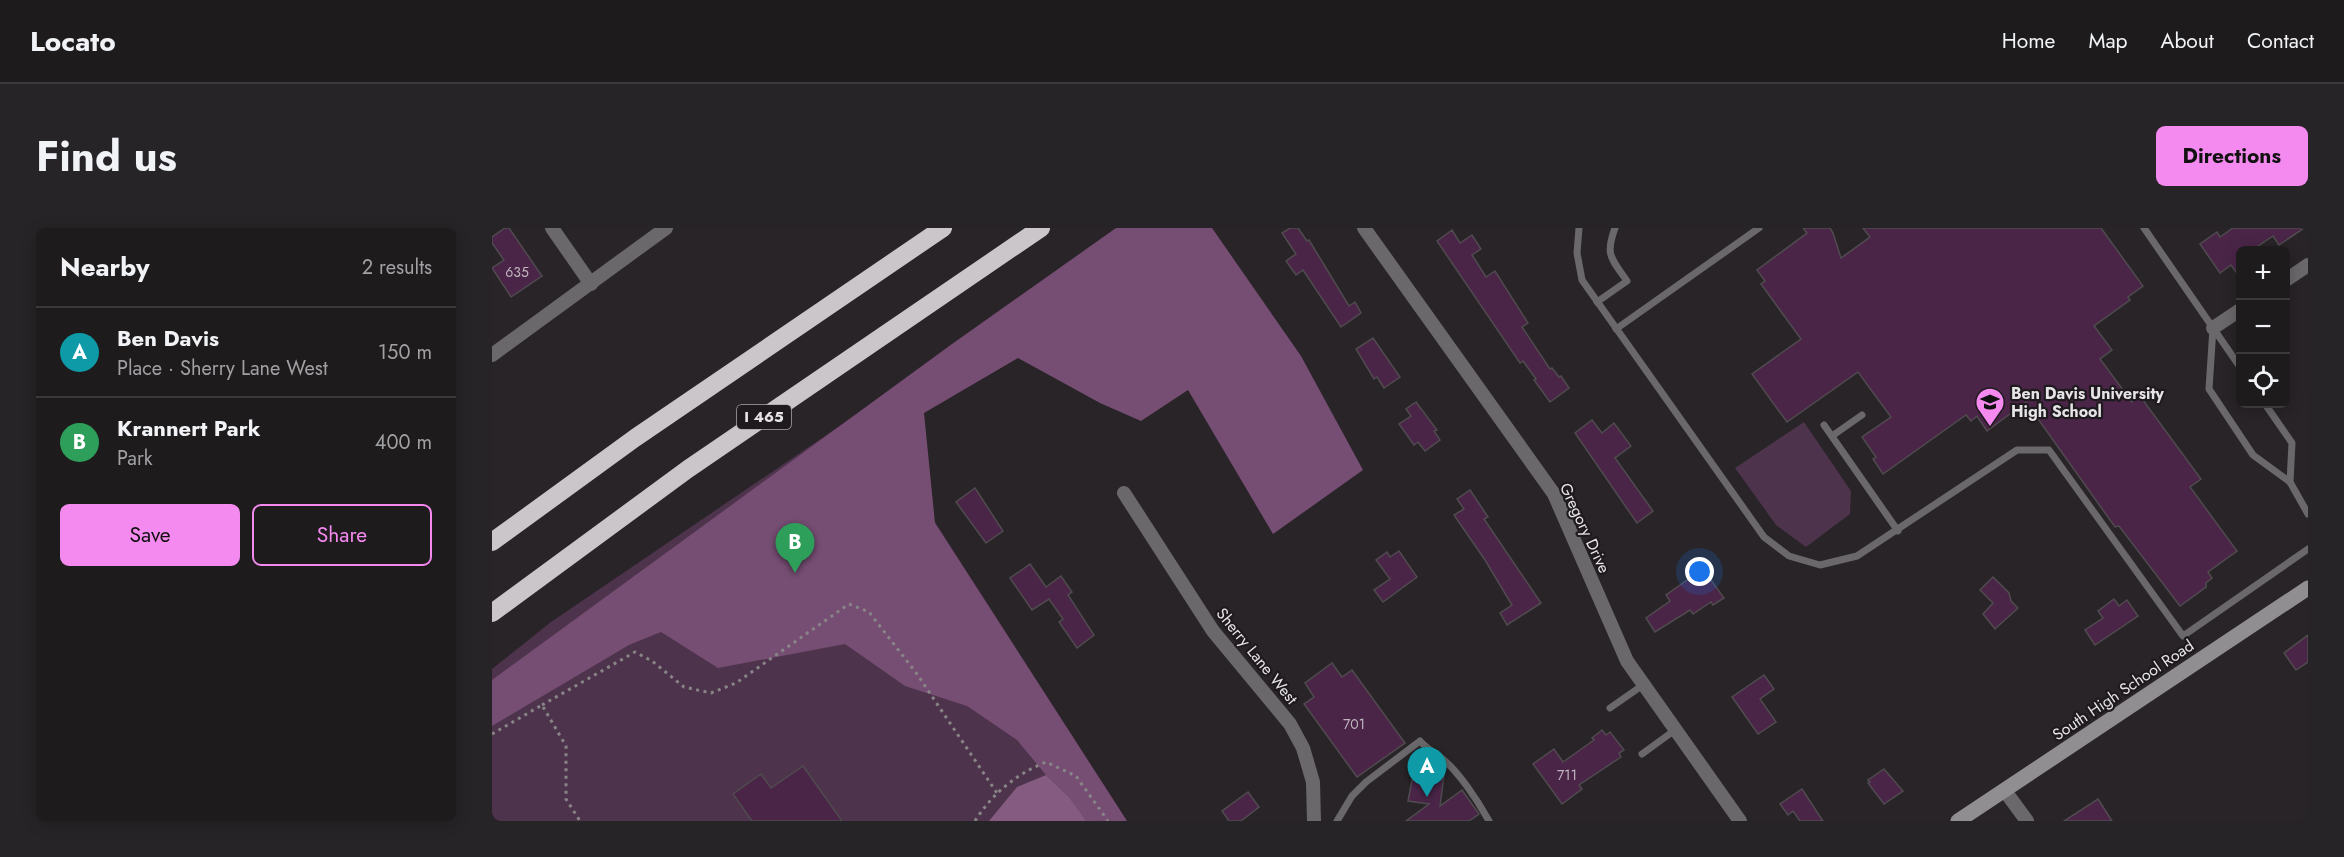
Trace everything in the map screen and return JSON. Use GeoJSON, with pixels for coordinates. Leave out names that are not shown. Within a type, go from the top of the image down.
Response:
{"type":"FeatureCollection","features":[{"type":"Feature","properties":{"kind":"highway"},"geometry":{"type":"LineString","coordinates":[[899,258],[929,228]]}},
{"type":"Feature","properties":{"kind":"highway"},"geometry":{"type":"LineString","coordinates":[[492,542],[635,438],[943,228]]}},
{"type":"Feature","properties":{"kind":"highway","name":"I 465"},"geometry":{"type":"LineString","coordinates":[[492,613],[688,469],[1041,228]]}},
{"type":"Feature","properties":{"kind":"street"},"geometry":{"type":"LineString","coordinates":[[552,228],[591,284]]}},
{"type":"Feature","properties":{"kind":"street"},"geometry":{"type":"LineString","coordinates":[[492,355],[666,228]]}},
{"type":"Feature","properties":{"kind":"street","name":"Gregory Drive"},"geometry":{"type":"LineString","coordinates":[[1364,228],[1554,494],[1621,651],[1740,821]]}},
{"type":"Feature","properties":{"kind":"street"},"geometry":{"type":"LineString","coordinates":[[2290,277],[2308,265]]}},
{"type":"Feature","properties":{"kind":"street"},"geometry":{"type":"LineString","coordinates":[[2213,328],[2236,312]]}},
{"type":"Feature","properties":{"kind":"street","name":"Sherry Lane West"},"geometry":{"type":"LineString","coordinates":[[1124,494],[1213,630],[1240,666],[1274,702],[1290,724],[1303,748],[1313,782],[1314,821]]}},
{"type":"Feature","properties":{"kind":"street","name":"South High School Road"},"geometry":{"type":"LineString","coordinates":[[1958,821],[2308,588]]}},
{"type":"Feature","properties":{"kind":"street"},"geometry":{"type":"LineString","coordinates":[[2006,791],[2027,821]]}},
{"type":"Feature","properties":{"kind":"lane"},"geometry":{"type":"LineString","coordinates":[[1579,228],[1577,253],[1582,280],[1764,537],[1789,556],[1820,565],[1857,556],[1898,531],[2017,450],[2049,450],[2183,636],[2308,549]]}},
{"type":"Feature","properties":{"kind":"lane"},"geometry":{"type":"LineString","coordinates":[[1597,302],[1627,281],[1613,261],[1609,246],[1615,228]]}},
{"type":"Feature","properties":{"kind":"lane"},"geometry":{"type":"LineString","coordinates":[[1616,329],[1759,228]]}},
{"type":"Feature","properties":{"kind":"lane"},"geometry":{"type":"LineString","coordinates":[[2144,228],[2236,360]]}},
{"type":"Feature","properties":{"kind":"lane"},"geometry":{"type":"LineString","coordinates":[[2213,328],[2209,390],[2253,456],[2290,482],[2308,514]]}},
{"type":"Feature","properties":{"kind":"lane"},"geometry":{"type":"LineString","coordinates":[[2268,408],[2292,443],[2290,482]]}},
{"type":"Feature","properties":{"kind":"lane"},"geometry":{"type":"LineString","coordinates":[[1832,436],[1862,416]]}},
{"type":"Feature","properties":{"kind":"lane"},"geometry":{"type":"LineString","coordinates":[[1824,425],[1898,531]]}},
{"type":"Feature","properties":{"kind":"lane"},"geometry":{"type":"LineString","coordinates":[[1610,708],[1643,685]]}},
{"type":"Feature","properties":{"kind":"lane"},"geometry":{"type":"LineString","coordinates":[[1642,754],[1675,730]]}},
{"type":"Feature","properties":{"kind":"lane"},"geometry":{"type":"LineString","coordinates":[[1337,821],[1352,796],[1366,782],[1420,741],[1440,756],[1463,782],[1489,821]]}},
{"type":"Feature","properties":{"kind":"path"},"geometry":{"type":"LineString","coordinates":[[492,734],[635,652],[652,661],[684,687],[711,693],[736,683],[849,604],[869,612],[917,674],[997,792]]}},
{"type":"Feature","properties":{"kind":"path"},"geometry":{"type":"LineString","coordinates":[[542,705],[566,746],[566,799],[580,821]]}},
{"type":"Feature","properties":{"kind":"path"},"geometry":{"type":"LineString","coordinates":[[975,821],[997,792],[1027,770],[1046,762],[1076,776],[1108,821]]}},
{"type":"Feature","properties":{"kind":"shaded area"},"geometry":{"type":"Polygon","coordinates":[[[1116,228],[1212,228],[1301,356],[1363,470],[1273,534],[1188,390],[1141,421],[1100,403],[1018,358],[924,413],[935,523],[1127,821],[1085,821],[1069,797],[1046,775],[1017,740],[967,706],[905,686],[845,644],[718,668],[661,632],[629,645],[492,726],[492,680],[952,344],[1116,228]]]}},
{"type":"Feature","properties":{"kind":"shaded area"},"geometry":{"type":"Polygon","coordinates":[[[863,410],[1127,821],[492,821],[492,669],[551,622],[863,410]]]}},
{"type":"Feature","properties":{"kind":"shaded area"},"geometry":{"type":"Polygon","coordinates":[[[1804,422],[1851,491],[1850,514],[1806,547],[1776,525],[1735,468],[1804,422]]]}},
{"type":"Feature","properties":{"kind":"shaded area"},"geometry":{"type":"Polygon","coordinates":[[[1046,775],[1069,797],[1086,821],[989,821],[1017,787],[1046,775]]]}},
{"type":"Feature","properties":{"kind":"building"},"geometry":{"type":"Polygon","coordinates":[[[505,228],[509,228],[542,276],[511,297],[492,268],[504,260],[492,243],[492,237],[505,228]]]}},
{"type":"Feature","properties":{"kind":"building"},"geometry":{"type":"Polygon","coordinates":[[[1290,228],[1298,228],[1307,241],[1309,240],[1349,306],[1355,302],[1361,313],[1341,327],[1303,270],[1296,275],[1286,261],[1296,254],[1282,233],[1290,228]]]}},
{"type":"Feature","properties":{"kind":"building"},"geometry":{"type":"Polygon","coordinates":[[[1803,228],[1830,228],[1841,258],[1870,237],[1863,228],[2101,228],[2143,286],[2128,297],[2130,300],[2094,326],[2112,350],[2100,359],[2132,402],[2140,396],[2201,479],[2190,487],[2237,551],[2208,572],[2212,578],[2206,583],[2206,587],[2180,606],[2119,526],[2115,527],[2026,402],[1987,431],[1977,416],[1971,421],[1966,415],[1883,474],[1873,459],[1876,457],[1862,437],[1891,417],[1858,372],[1787,422],[1752,374],[1801,339],[1761,284],[1765,281],[1757,270],[1807,233],[1803,228]]]}},
{"type":"Feature","properties":{"kind":"building"},"geometry":{"type":"Polygon","coordinates":[[[2233,228],[2304,228],[2279,245],[2273,236],[2258,246],[2236,246],[2236,272],[2231,265],[2220,273],[2200,244],[2217,232],[2220,237],[2233,228]]]}},
{"type":"Feature","properties":{"kind":"building"},"geometry":{"type":"Polygon","coordinates":[[[1452,230],[1460,243],[1472,235],[1481,249],[1472,255],[1486,277],[1495,271],[1528,323],[1522,327],[1550,369],[1552,368],[1559,377],[1561,376],[1569,388],[1550,402],[1523,361],[1520,363],[1437,241],[1452,230]]]}},
{"type":"Feature","properties":{"kind":"building"},"geometry":{"type":"Polygon","coordinates":[[[1373,338],[1400,377],[1384,388],[1377,377],[1374,379],[1356,349],[1373,338]]]}},
{"type":"Feature","properties":{"kind":"building"},"geometry":{"type":"Polygon","coordinates":[[[1416,402],[1437,430],[1434,431],[1440,440],[1425,451],[1418,442],[1414,445],[1399,424],[1411,416],[1406,409],[1416,402]]]}},
{"type":"Feature","properties":{"kind":"building"},"geometry":{"type":"Polygon","coordinates":[[[1592,420],[1602,433],[1614,423],[1631,446],[1615,458],[1653,511],[1637,523],[1575,433],[1592,420]]]}},
{"type":"Feature","properties":{"kind":"building"},"geometry":{"type":"Polygon","coordinates":[[[975,488],[1003,531],[986,543],[956,502],[975,488]]]}},
{"type":"Feature","properties":{"kind":"building"},"geometry":{"type":"Polygon","coordinates":[[[1470,490],[1488,517],[1484,519],[1541,603],[1507,625],[1500,613],[1512,605],[1454,515],[1464,509],[1457,499],[1470,490]]]}},
{"type":"Feature","properties":{"kind":"building"},"geometry":{"type":"Polygon","coordinates":[[[1399,551],[1417,577],[1383,602],[1374,590],[1390,579],[1376,560],[1387,552],[1390,557],[1399,551]]]}},
{"type":"Feature","properties":{"kind":"building"},"geometry":{"type":"Polygon","coordinates":[[[1030,564],[1046,587],[1061,576],[1072,592],[1068,595],[1094,635],[1077,648],[1059,622],[1063,619],[1049,599],[1032,610],[1010,578],[1030,564]]]}},
{"type":"Feature","properties":{"kind":"building"},"geometry":{"type":"Polygon","coordinates":[[[1697,573],[1699,576],[1703,574],[1705,578],[1708,576],[1724,598],[1713,605],[1711,602],[1693,614],[1690,610],[1655,632],[1646,618],[1670,601],[1666,595],[1697,573]]]}},
{"type":"Feature","properties":{"kind":"building"},"geometry":{"type":"Polygon","coordinates":[[[1993,577],[2009,593],[2011,601],[2018,608],[1995,629],[1983,614],[1993,603],[1980,590],[1993,577]]]}},
{"type":"Feature","properties":{"kind":"building"},"geometry":{"type":"Polygon","coordinates":[[[2114,599],[2119,606],[2127,600],[2138,616],[2095,645],[2085,630],[2103,618],[2098,611],[2114,599]]]}},
{"type":"Feature","properties":{"kind":"building"},"geometry":{"type":"Polygon","coordinates":[[[2308,635],[2308,662],[2296,670],[2284,653],[2308,635]]]}},
{"type":"Feature","properties":{"kind":"building"},"geometry":{"type":"Polygon","coordinates":[[[1332,663],[1342,677],[1352,670],[1405,743],[1357,777],[1304,704],[1314,697],[1305,683],[1332,663]]]}},
{"type":"Feature","properties":{"kind":"building"},"geometry":{"type":"Polygon","coordinates":[[[1764,675],[1774,689],[1760,699],[1776,722],[1758,734],[1732,697],[1764,675]]]}},
{"type":"Feature","properties":{"kind":"building"},"geometry":{"type":"Polygon","coordinates":[[[1602,730],[1606,735],[1610,732],[1624,750],[1619,753],[1621,757],[1579,785],[1582,789],[1562,804],[1533,764],[1554,749],[1563,762],[1594,740],[1592,738],[1602,730]]]}},
{"type":"Feature","properties":{"kind":"building"},"geometry":{"type":"Polygon","coordinates":[[[803,766],[842,821],[752,821],[733,794],[761,774],[771,788],[803,766]]]}},
{"type":"Feature","properties":{"kind":"building"},"geometry":{"type":"Polygon","coordinates":[[[1884,769],[1903,791],[1884,804],[1868,780],[1884,769]]]}},
{"type":"Feature","properties":{"kind":"building"},"geometry":{"type":"Polygon","coordinates":[[[1414,770],[1444,775],[1440,806],[1462,790],[1479,814],[1469,821],[1406,821],[1429,804],[1408,801],[1414,770]]]}},
{"type":"Feature","properties":{"kind":"building"},"geometry":{"type":"Polygon","coordinates":[[[1802,789],[1823,821],[1800,821],[1793,811],[1788,815],[1780,804],[1802,789]]]}},
{"type":"Feature","properties":{"kind":"building"},"geometry":{"type":"Polygon","coordinates":[[[1248,792],[1259,807],[1241,821],[1229,821],[1222,811],[1248,792]]]}},
{"type":"Feature","properties":{"kind":"building"},"geometry":{"type":"Polygon","coordinates":[[[2098,799],[2112,821],[2064,821],[2098,799]]]}},
{"type":"Feature","properties":{"kind":"place","name":"Ben Davis University High School"},"geometry":{"type":"Point","coordinates":[1990,428]}},
{"type":"Feature","properties":{"kind":"place","name":"Krannert Park"},"geometry":{"type":"Point","coordinates":[795,573]}},
{"type":"Feature","properties":{"kind":"place","name":"Ben Davis"},"geometry":{"type":"Point","coordinates":[1427,797]}}]}
